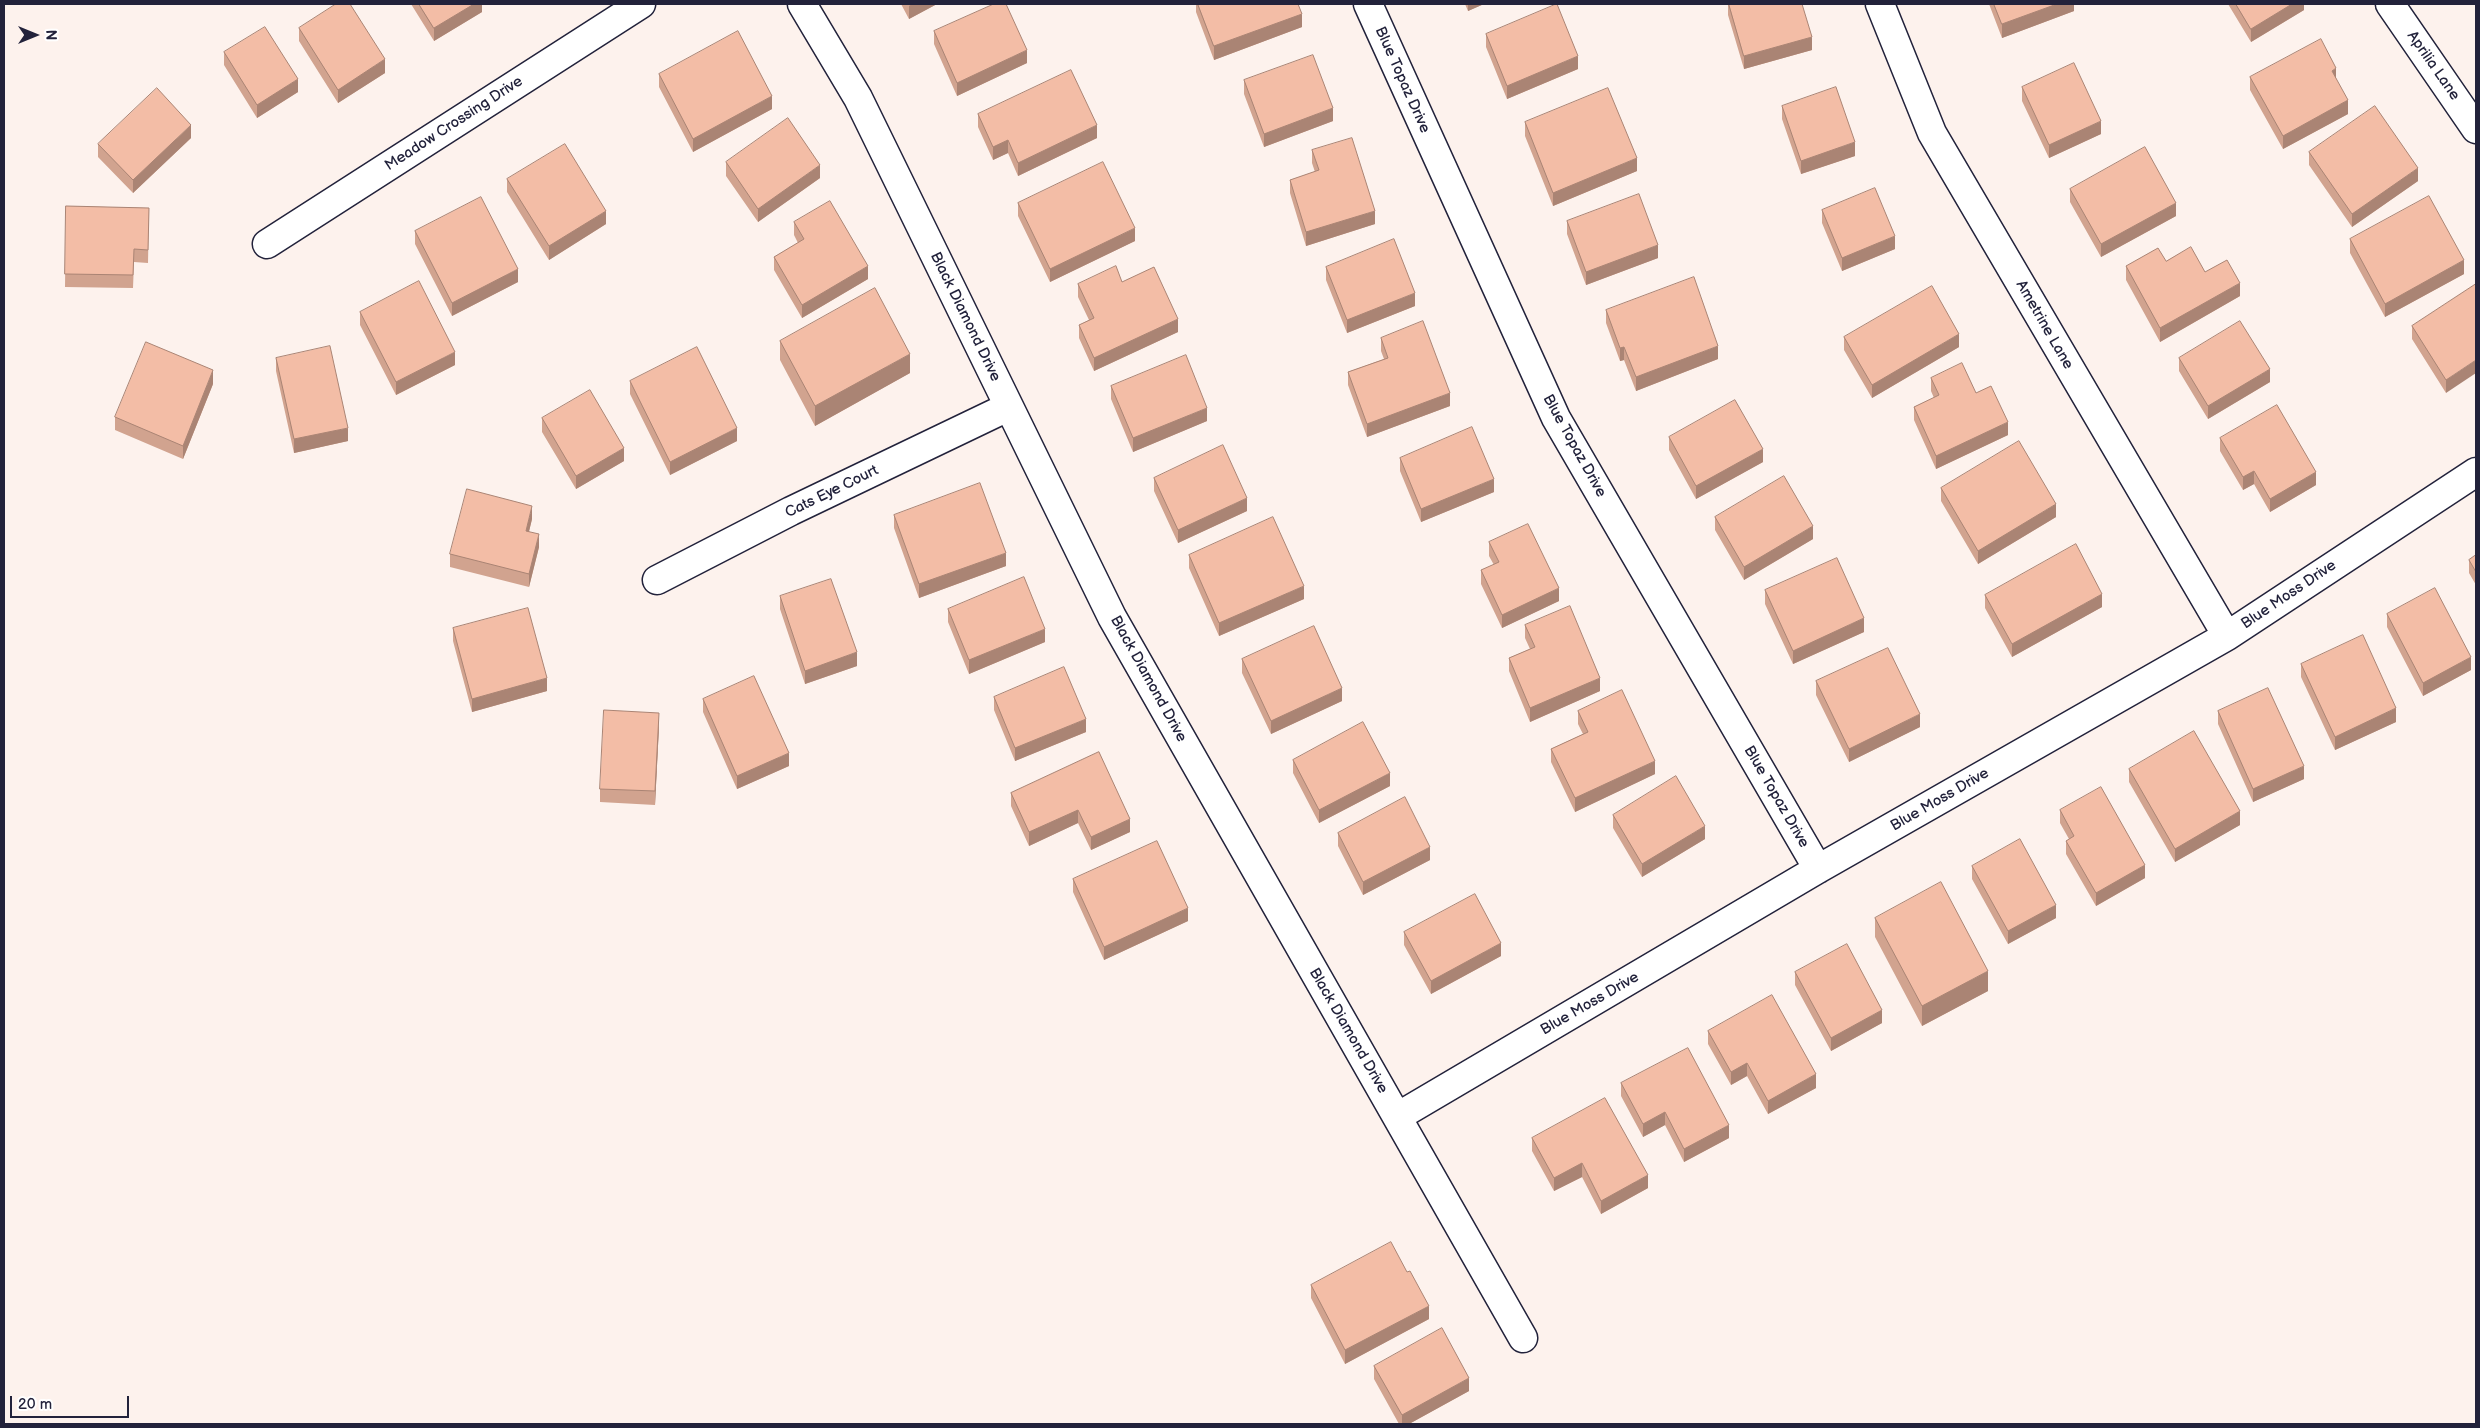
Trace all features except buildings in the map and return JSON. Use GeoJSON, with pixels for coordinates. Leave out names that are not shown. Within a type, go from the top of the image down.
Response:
{"type":"FeatureCollection","features":[{"type":"Feature","properties":{"kind":"street","name":"Meadow Crossing Drive"},"geometry":{"type":"LineString","coordinates":[[267,244],[641,4]]}},
{"type":"Feature","properties":{"kind":"street","name":"Black Diamond Drive"},"geometry":{"type":"LineString","coordinates":[[802,4],[858,98],[1112,617],[1523,1338]]}},
{"type":"Feature","properties":{"kind":"street","name":"Blue Topaz Drive"},"geometry":{"type":"LineString","coordinates":[[1368,4],[1556,418],[1818,869]]}},
{"type":"Feature","properties":{"kind":"street","name":"Ametrine Lane"},"geometry":{"type":"LineString","coordinates":[[1880,4],[1932,134],[2227,636]]}},
{"type":"Feature","properties":{"kind":"street","name":"Aprilia Lane"},"geometry":{"type":"LineString","coordinates":[[2390,4],[2476,129]]}},
{"type":"Feature","properties":{"kind":"street","name":"Cats Eye Court"},"geometry":{"type":"LineString","coordinates":[[657,580],[791,511],[1008,407]]}},
{"type":"Feature","properties":{"kind":"street","name":"Blue Moss Drive"},"geometry":{"type":"LineString","coordinates":[[1397,1117],[1818,869],[2227,636],[2476,472]]}}]}
